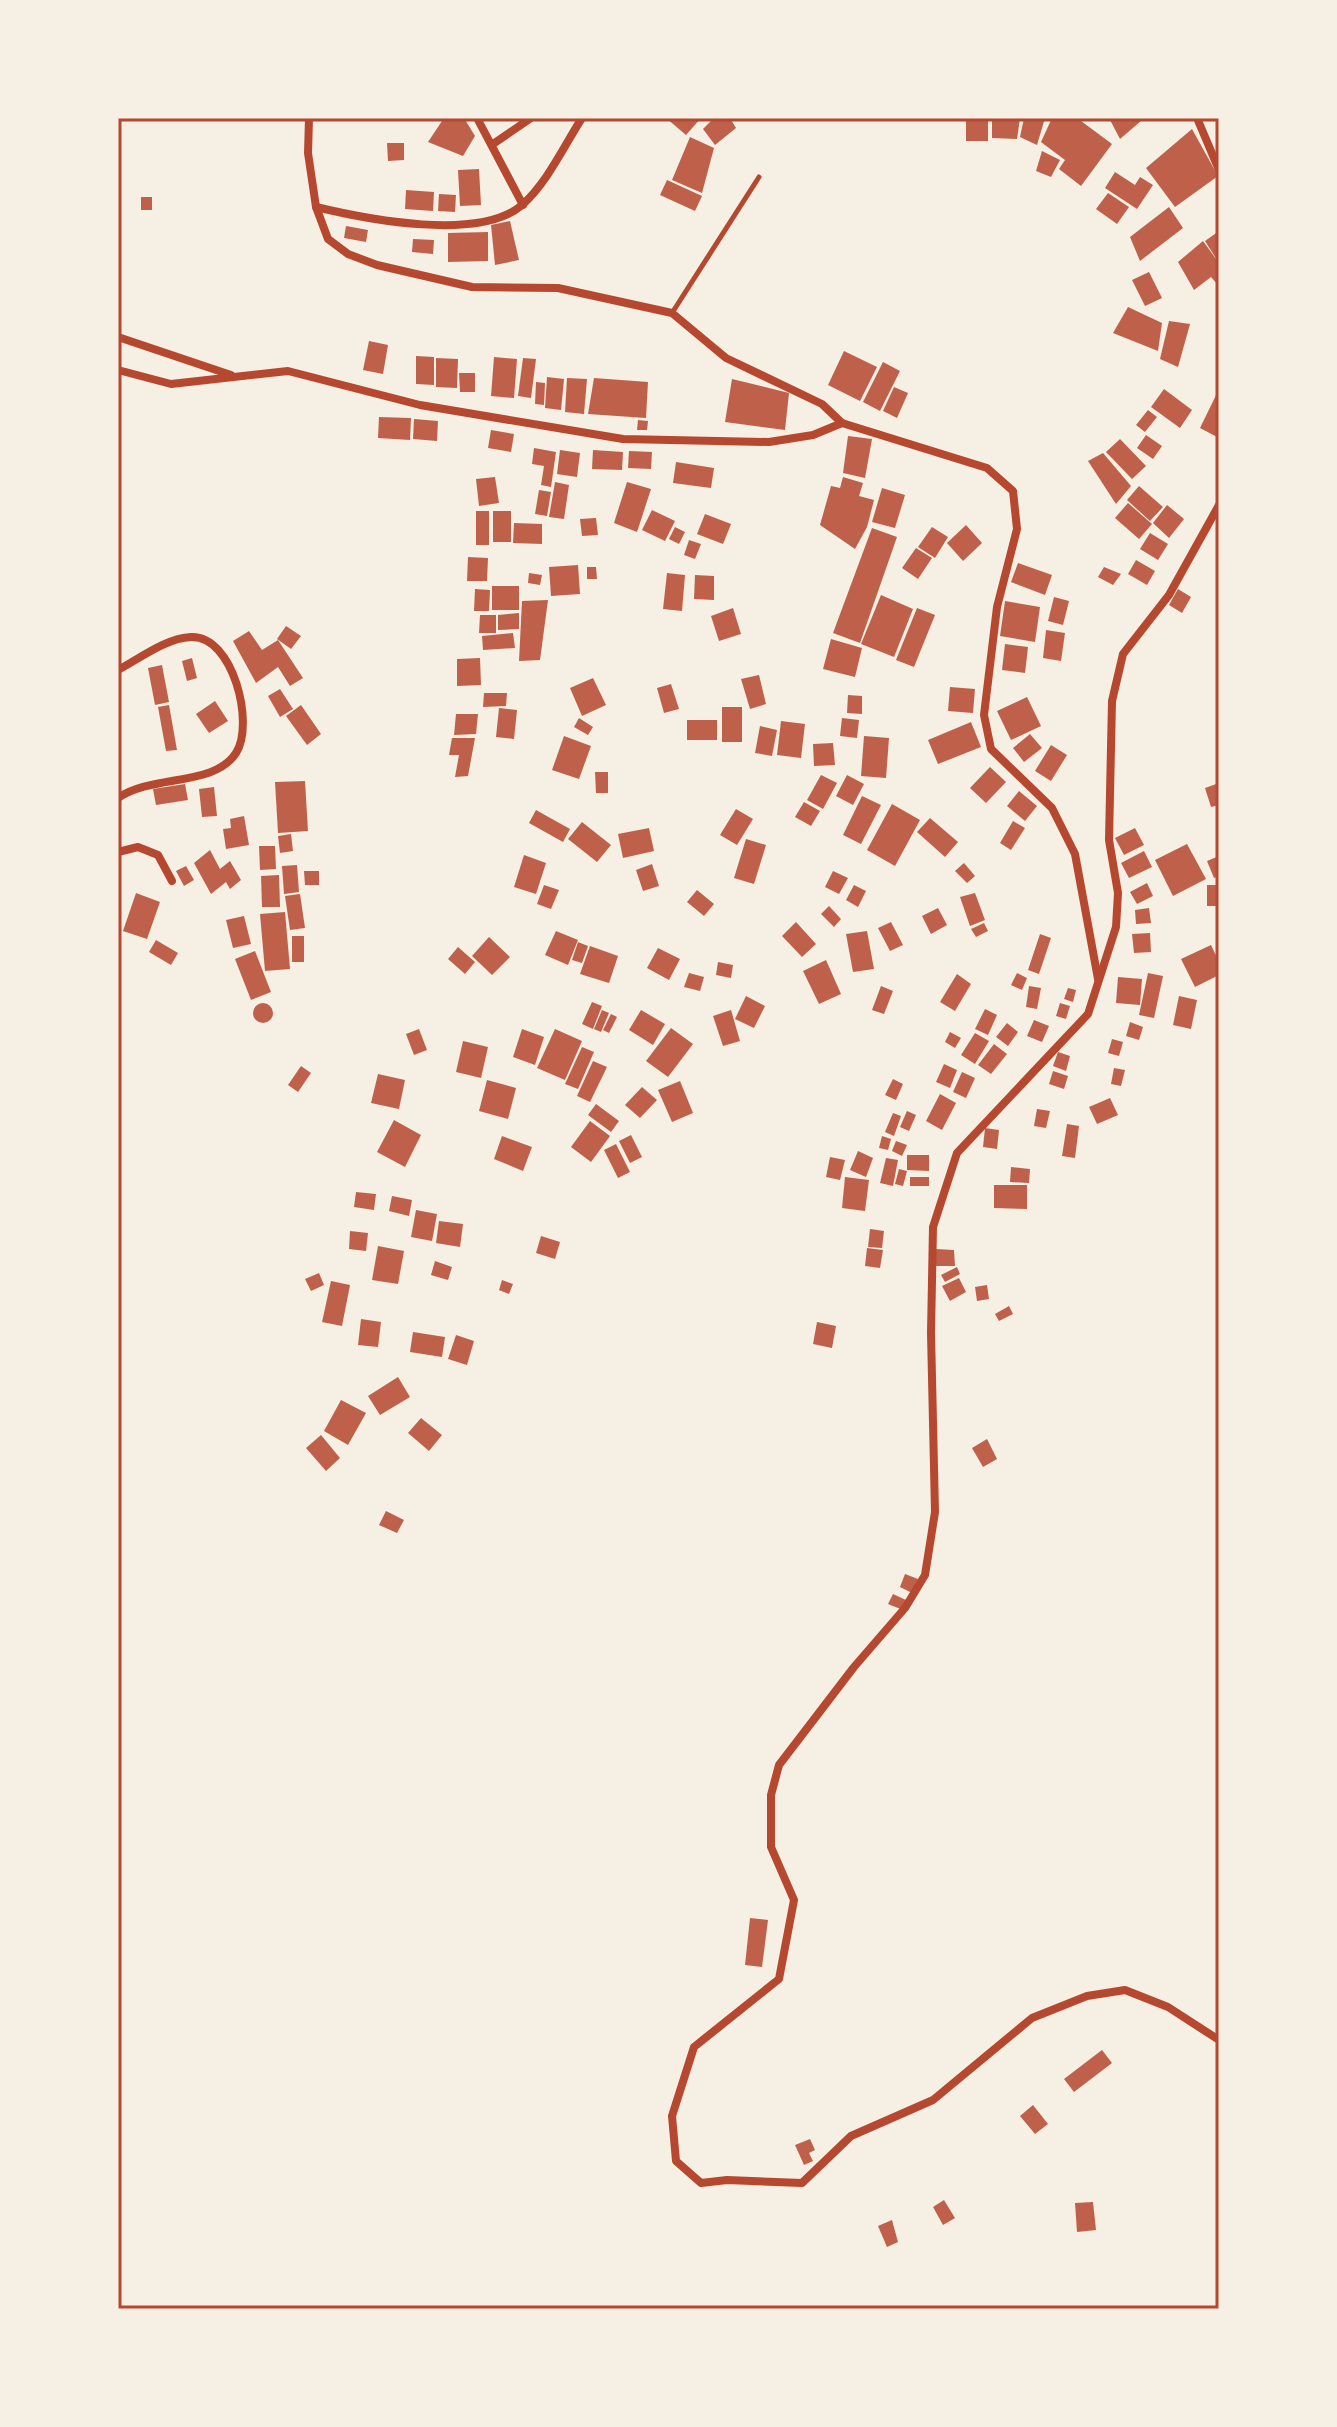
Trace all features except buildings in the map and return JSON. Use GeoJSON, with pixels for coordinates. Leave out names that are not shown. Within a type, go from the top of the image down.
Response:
{"type":"FeatureCollection","features":[{"type":"Feature","properties":{"kind":"street"},"geometry":{"type":"LineString","coordinates":[[309,118],[308,153],[316,207],[328,239],[348,254],[377,265],[472,287],[558,288],[672,313],[726,358],[822,404],[842,423],[987,468],[1013,491],[1017,529],[997,607],[984,715],[991,749],[1052,808],[1075,854],[1099,984]]}},
{"type":"Feature","properties":{"kind":"street"},"geometry":{"type":"LineString","coordinates":[[477,118],[523,205]]}},
{"type":"Feature","properties":{"kind":"street"},"geometry":{"type":"LineString","coordinates":[[493,144],[531,118]]}},
{"type":"Feature","properties":{"kind":"street"},"geometry":{"type":"LineString","coordinates":[[316,207],[383,221],[465,224],[505,216],[523,205],[582,118]]}},
{"type":"Feature","properties":{"kind":"street"},"geometry":{"type":"LineString","coordinates":[[1197,118],[1219,167]]}},
{"type":"Feature","properties":{"kind":"street"},"geometry":{"type":"LineString","coordinates":[[118,337],[236,377]]}},
{"type":"Feature","properties":{"kind":"street"},"geometry":{"type":"LineString","coordinates":[[118,370],[171,384],[288,371],[420,405],[623,439],[769,442],[813,435],[842,423]]}},
{"type":"Feature","properties":{"kind":"street"},"geometry":{"type":"LineString","coordinates":[[1219,505],[1169,595],[1123,654],[1112,701],[1109,840],[1118,893],[1116,927],[1088,1014],[957,1153],[933,1227],[931,1333],[935,1512],[925,1575],[905,1608],[854,1667],[779,1765],[771,1795],[771,1847],[794,1900],[779,1979],[694,2047],[672,2116],[676,2161],[701,2183],[727,2180],[802,2183],[851,2136],[933,2100],[1032,2018],[1087,1996],[1125,1990],[1168,2007],[1219,2040]]}},
{"type":"Feature","properties":{"kind":"street"},"geometry":{"type":"LineString","coordinates":[[118,670],[177,640],[193,637],[211,643],[226,660],[236,684],[245,726],[236,754],[221,766],[195,779],[151,782],[118,798]]}},
{"type":"Feature","properties":{"kind":"street"},"geometry":{"type":"LineString","coordinates":[[118,852],[138,847],[158,855],[172,881]]}},
{"type":"Feature","properties":{"kind":"lane"},"geometry":{"type":"LineString","coordinates":[[672,313],[759,177]]}}]}
